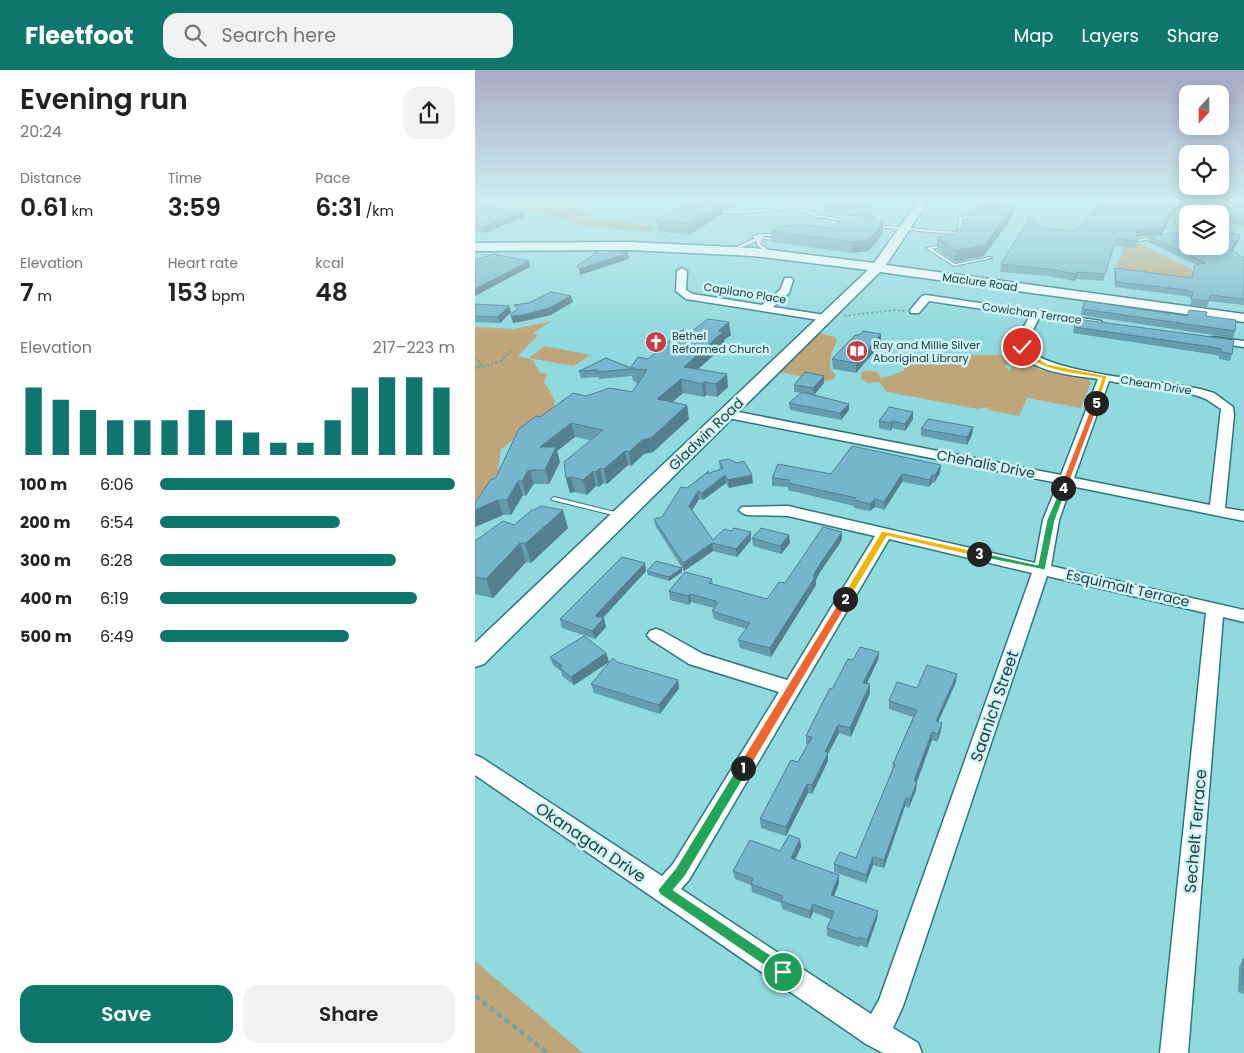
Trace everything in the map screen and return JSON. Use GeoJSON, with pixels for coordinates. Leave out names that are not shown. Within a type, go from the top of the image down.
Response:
{"type":"FeatureCollection","features":[{"type":"Feature","properties":{"kind":"main road","name":"Maclure Road"},"geometry":{"type":"LineString","coordinates":[[475,247],[601,246],[696,248],[848,261]]}},
{"type":"Feature","properties":{"kind":"main road","name":"Maclure Road"},"geometry":{"type":"LineString","coordinates":[[714,246],[745,246]]}},
{"type":"Feature","properties":{"kind":"main road","name":"Maclure Road"},"geometry":{"type":"LineString","coordinates":[[777,246],[848,261],[875,269],[908,270],[1244,313]]}},
{"type":"Feature","properties":{"kind":"main road","name":"Gladwin Road"},"geometry":{"type":"LineString","coordinates":[[475,658],[728,414],[875,269],[893,246]]}},
{"type":"Feature","properties":{"kind":"main road"},"geometry":{"type":"LineString","coordinates":[[848,261],[890,251],[908,270]]}},
{"type":"Feature","properties":{"kind":"main road"},"geometry":{"type":"LineString","coordinates":[[848,261],[875,269],[908,270]]}},
{"type":"Feature","properties":{"kind":"main road","name":"Maclure Road"},"geometry":{"type":"LineString","coordinates":[[908,270],[1244,318]]}},
{"type":"Feature","properties":{"kind":"street","name":"Capilano Place"},"geometry":{"type":"LineString","coordinates":[[682,271],[681,292],[690,296],[764,309],[827,316]]}},
{"type":"Feature","properties":{"kind":"street"},"geometry":{"type":"LineString","coordinates":[[764,309],[785,291],[788,280]]}},
{"type":"Feature","properties":{"kind":"street","name":"Cowichan Terrace"},"geometry":{"type":"LineString","coordinates":[[915,311],[926,298],[1106,324]]}},
{"type":"Feature","properties":{"kind":"street","name":"Cheam Drive"},"geometry":{"type":"LineString","coordinates":[[1036,314],[1022,340],[1022,347],[1027,354],[1045,365],[1057,369],[1196,392],[1209,396],[1227,407],[1228,415],[1217,511]]}},
{"type":"Feature","properties":{"kind":"street"},"geometry":{"type":"LineString","coordinates":[[1205,338],[1244,344]]}},
{"type":"Feature","properties":{"kind":"street","name":"Saanich Street"},"geometry":{"type":"LineString","coordinates":[[876,1034],[890,1006],[1042,568],[1051,520],[1105,377]]}},
{"type":"Feature","properties":{"kind":"street","name":"Chehalis Drive"},"geometry":{"type":"LineString","coordinates":[[728,414],[1244,516]]}},
{"type":"Feature","properties":{"kind":"street","name":"Esquimalt Terrace"},"geometry":{"type":"LineString","coordinates":[[747,510],[788,511],[1244,616]]}},
{"type":"Feature","properties":{"kind":"street"},"geometry":{"type":"LineString","coordinates":[[664,890],[681,872],[885,533]]}},
{"type":"Feature","properties":{"kind":"street","name":"Sechelt Terrace"},"geometry":{"type":"LineString","coordinates":[[1174,1053],[1215,609]]}},
{"type":"Feature","properties":{"kind":"street"},"geometry":{"type":"LineString","coordinates":[[656,635],[695,659],[791,688]]}},
{"type":"Feature","properties":{"kind":"street","name":"Okanagan Drive"},"geometry":{"type":"LineString","coordinates":[[475,764],[907,1053]]}},
{"type":"Feature","properties":{"kind":"lane"},"geometry":{"type":"LineString","coordinates":[[939,246],[928,248],[954,265],[990,258]]}},
{"type":"Feature","properties":{"kind":"lane"},"geometry":{"type":"LineString","coordinates":[[554,499],[623,516]]}},
{"type":"Feature","properties":{"kind":"path"},"geometry":{"type":"LineString","coordinates":[[827,316],[845,316],[893,310],[915,311]]}},
{"type":"Feature","properties":{"kind":"path"},"geometry":{"type":"LineString","coordinates":[[476,368],[501,362],[511,351]]}},
{"type":"Feature","properties":{"kind":"path"},"geometry":{"type":"LineString","coordinates":[[475,358],[481,364],[476,368]]}},
{"type":"Feature","properties":{"kind":"path"},"geometry":{"type":"LineString","coordinates":[[475,996],[548,1053]]}},
{"type":"Feature","properties":{"kind":"shaded area"},"geometry":{"type":"Polygon","coordinates":[[[1124,246],[1144,246],[1213,279],[1214,282],[1116,270],[1124,246]]]}},
{"type":"Feature","properties":{"kind":"shaded area"},"geometry":{"type":"Polygon","coordinates":[[[552,321],[533,333],[538,335],[518,356],[533,360],[540,373],[547,374],[544,382],[555,400],[554,410],[501,449],[498,472],[475,506],[475,327],[514,329],[552,321]]]}},
{"type":"Feature","properties":{"kind":"shaded area"},"geometry":{"type":"Polygon","coordinates":[[[816,332],[835,337],[837,341],[831,354],[830,368],[836,376],[834,379],[826,381],[774,371],[816,332]]]}},
{"type":"Feature","properties":{"kind":"shaded area"},"geometry":{"type":"Polygon","coordinates":[[[545,346],[590,355],[574,366],[529,358],[545,346]]]}},
{"type":"Feature","properties":{"kind":"shaded area"},"geometry":{"type":"Polygon","coordinates":[[[962,355],[999,355],[1009,358],[1011,363],[1005,366],[1009,371],[1017,357],[1041,370],[1088,379],[1091,382],[1081,408],[1027,398],[1019,416],[988,410],[989,407],[978,409],[887,392],[879,382],[867,383],[861,379],[861,373],[866,370],[877,372],[881,378],[904,371],[905,363],[925,358],[930,361],[939,362],[962,355]]]}},
{"type":"Feature","properties":{"kind":"shaded area"},"geometry":{"type":"Polygon","coordinates":[[[475,961],[583,1053],[475,1053],[475,961]]]}},
{"type":"Feature","properties":{"kind":"building"},"geometry":{"type":"Polygon","coordinates":[[[949,246],[980,246],[956,250],[949,246]]]}},
{"type":"Feature","properties":{"kind":"building"},"geometry":{"type":"Polygon","coordinates":[[[1012,246],[1114,246],[1105,274],[1077,272],[1076,274],[1001,264],[1012,246]]]}},
{"type":"Feature","properties":{"kind":"building"},"geometry":{"type":"Polygon","coordinates":[[[1170,246],[1179,246],[1179,250],[1170,246]]]}},
{"type":"Feature","properties":{"kind":"building"},"geometry":{"type":"Polygon","coordinates":[[[1229,246],[1233,246],[1231,250],[1244,258],[1244,299],[1210,295],[1209,301],[1191,299],[1193,292],[1187,290],[1116,282],[1115,268],[1192,278],[1195,265],[1206,263],[1189,255],[1229,255],[1229,246]]]}},
{"type":"Feature","properties":{"kind":"building"},"geometry":{"type":"Polygon","coordinates":[[[600,250],[628,253],[579,269],[577,266],[600,250]]]}},
{"type":"Feature","properties":{"kind":"building"},"geometry":{"type":"Polygon","coordinates":[[[493,254],[529,261],[475,289],[475,260],[493,254]]]}},
{"type":"Feature","properties":{"kind":"building"},"geometry":{"type":"Polygon","coordinates":[[[551,292],[571,296],[549,308],[511,316],[510,314],[518,309],[514,305],[529,303],[551,292]]]}},
{"type":"Feature","properties":{"kind":"building"},"geometry":{"type":"Polygon","coordinates":[[[1085,301],[1187,316],[1189,310],[1207,312],[1206,316],[1236,320],[1235,331],[1082,309],[1085,301]]]}},
{"type":"Feature","properties":{"kind":"building"},"geometry":{"type":"Polygon","coordinates":[[[475,304],[509,306],[498,317],[475,316],[475,304]]]}},
{"type":"Feature","properties":{"kind":"building"},"geometry":{"type":"Polygon","coordinates":[[[708,319],[729,322],[718,331],[723,332],[684,367],[727,374],[716,384],[705,382],[702,384],[681,379],[657,399],[687,405],[651,438],[642,440],[629,452],[625,451],[604,469],[600,468],[596,472],[593,471],[583,480],[571,477],[566,478],[564,462],[603,430],[571,423],[540,447],[556,447],[545,470],[530,470],[522,481],[518,481],[507,500],[498,500],[475,510],[475,503],[491,479],[495,479],[519,429],[536,416],[540,417],[573,393],[586,396],[610,388],[632,392],[647,370],[633,369],[631,367],[638,357],[648,359],[682,330],[691,332],[708,319]]]}},
{"type":"Feature","properties":{"kind":"building"},"geometry":{"type":"Polygon","coordinates":[[[1077,319],[1234,340],[1232,354],[1221,352],[1221,349],[1212,347],[1074,327],[1077,319]]]}},
{"type":"Feature","properties":{"kind":"building"},"geometry":{"type":"Polygon","coordinates":[[[863,331],[881,334],[856,363],[832,359],[855,335],[859,335],[863,331]]]}},
{"type":"Feature","properties":{"kind":"building"},"geometry":{"type":"Polygon","coordinates":[[[606,358],[631,369],[598,372],[598,370],[579,371],[606,358]]]}},
{"type":"Feature","properties":{"kind":"building"},"geometry":{"type":"Polygon","coordinates":[[[805,372],[824,376],[813,388],[794,385],[805,372]]]}},
{"type":"Feature","properties":{"kind":"building"},"geometry":{"type":"Polygon","coordinates":[[[802,392],[849,404],[840,413],[789,403],[802,392]]]}},
{"type":"Feature","properties":{"kind":"building"},"geometry":{"type":"Polygon","coordinates":[[[889,407],[913,412],[905,424],[893,421],[891,423],[879,421],[889,407]]]}},
{"type":"Feature","properties":{"kind":"building"},"geometry":{"type":"Polygon","coordinates":[[[928,419],[973,427],[967,437],[921,429],[928,419]]]}},
{"type":"Feature","properties":{"kind":"building"},"geometry":{"type":"Polygon","coordinates":[[[852,446],[941,465],[930,480],[902,474],[884,502],[875,499],[870,504],[854,500],[856,498],[788,483],[790,480],[772,478],[778,464],[831,474],[852,446]]]}},
{"type":"Feature","properties":{"kind":"building"},"geometry":{"type":"Polygon","coordinates":[[[728,459],[737,463],[744,461],[752,475],[728,480],[725,475],[702,493],[698,491],[689,506],[713,540],[724,529],[731,531],[734,528],[751,532],[736,549],[712,543],[683,563],[654,519],[662,517],[681,487],[687,488],[709,471],[707,474],[723,468],[719,461],[728,459]]]}},
{"type":"Feature","properties":{"kind":"building"},"geometry":{"type":"Polygon","coordinates":[[[541,506],[563,510],[525,544],[520,543],[486,579],[475,577],[475,541],[503,521],[514,525],[532,510],[541,506]]]}},
{"type":"Feature","properties":{"kind":"building"},"geometry":{"type":"Polygon","coordinates":[[[823,527],[842,532],[820,564],[813,576],[815,577],[770,648],[738,640],[750,623],[712,611],[718,603],[716,601],[669,591],[685,572],[712,579],[709,583],[767,599],[779,582],[785,583],[823,527]]]}},
{"type":"Feature","properties":{"kind":"building"},"geometry":{"type":"Polygon","coordinates":[[[761,528],[789,535],[780,546],[752,538],[761,528]]]}},
{"type":"Feature","properties":{"kind":"building"},"geometry":{"type":"Polygon","coordinates":[[[622,557],[645,563],[595,616],[604,618],[592,631],[560,619],[622,557]]]}},
{"type":"Feature","properties":{"kind":"building"},"geometry":{"type":"Polygon","coordinates":[[[656,561],[682,568],[669,577],[647,571],[656,561]]]}},
{"type":"Feature","properties":{"kind":"building"},"geometry":{"type":"Polygon","coordinates":[[[584,636],[606,653],[571,677],[559,667],[562,666],[550,657],[584,636]]]}},
{"type":"Feature","properties":{"kind":"building"},"geometry":{"type":"Polygon","coordinates":[[[860,647],[879,652],[863,683],[870,684],[850,728],[838,725],[825,752],[828,753],[812,785],[807,784],[786,827],[760,819],[791,760],[798,762],[812,737],[806,736],[830,688],[832,689],[848,659],[853,660],[860,647]]]}},
{"type":"Feature","properties":{"kind":"building"},"geometry":{"type":"Polygon","coordinates":[[[613,658],[617,662],[678,680],[659,705],[591,684],[613,658]]]}},
{"type":"Feature","properties":{"kind":"building"},"geometry":{"type":"Polygon","coordinates":[[[927,665],[957,674],[936,721],[942,723],[938,734],[932,732],[914,781],[917,782],[910,800],[906,798],[884,860],[873,857],[866,875],[834,864],[840,852],[856,858],[895,764],[893,764],[917,710],[889,701],[897,682],[917,688],[927,665]]]}},
{"type":"Feature","properties":{"kind":"building"},"geometry":{"type":"Polygon","coordinates":[[[789,835],[800,839],[791,858],[839,875],[831,895],[878,911],[867,940],[827,928],[834,912],[813,904],[810,911],[781,901],[783,896],[751,884],[753,878],[733,871],[750,840],[780,851],[789,835]]]}},
{"type":"Feature","properties":{"kind":"building"},"geometry":{"type":"Polygon","coordinates":[[[1244,959],[1244,985],[1242,984],[1244,959]]]}},
{"type":"Feature","properties":{"kind":"place","name":"Bethel Reformed Church"},"geometry":{"type":"Point","coordinates":[656,342]}},
{"type":"Feature","properties":{"kind":"place","name":"Ray and Millie Silver Aboriginal Library"},"geometry":{"type":"Point","coordinates":[857,351]}},
{"type":"Feature","properties":{"kind":"route"},"geometry":{"type":"LineString","coordinates":[[783,972],[664,890],[681,872],[885,533],[1042,568],[1051,520],[1105,377],[1057,369],[1045,365],[1027,354],[1022,347]]}}]}
